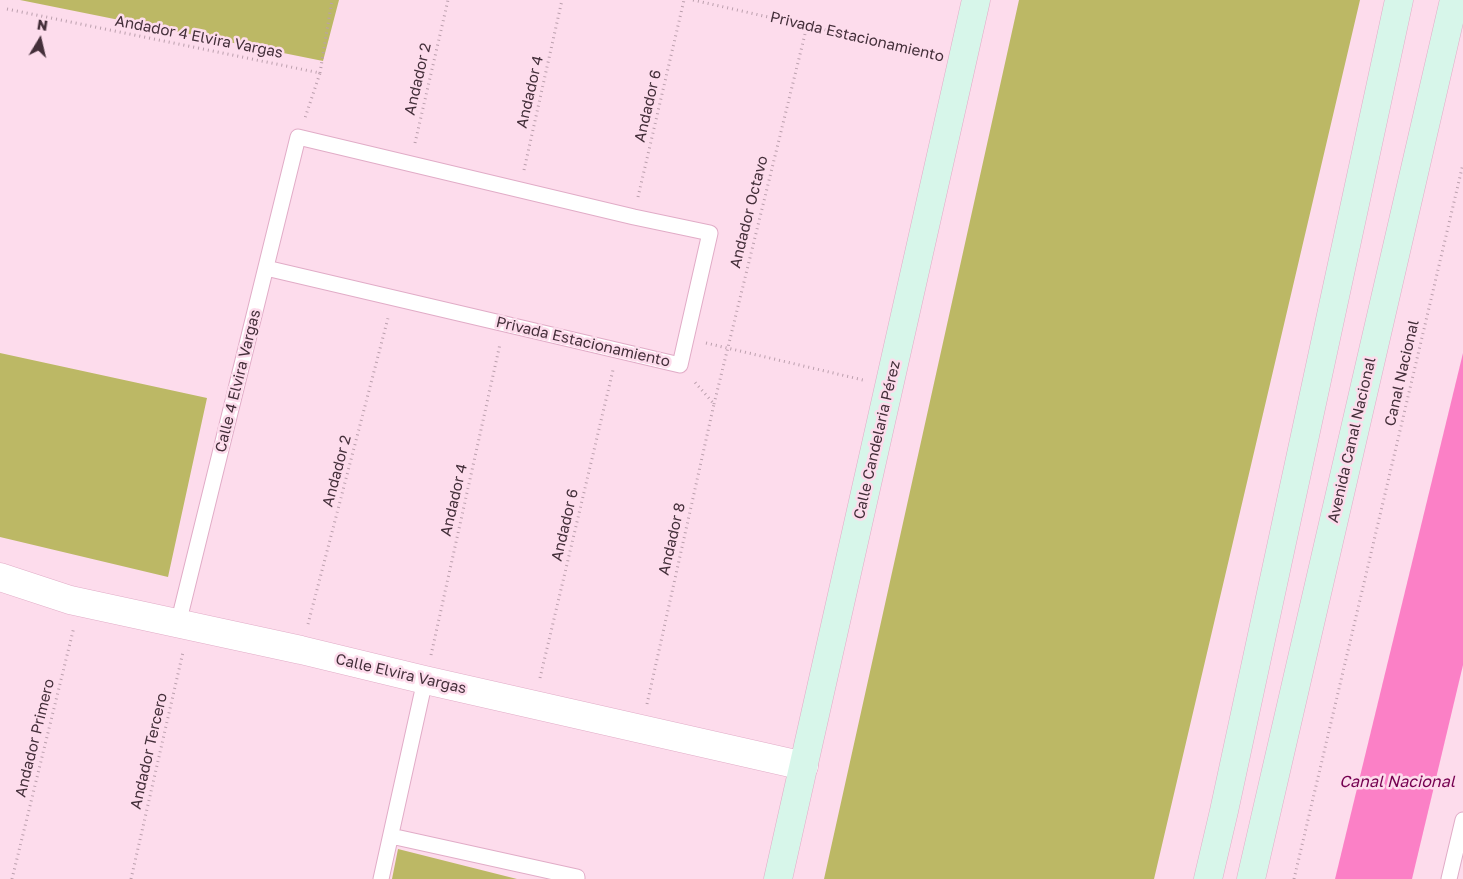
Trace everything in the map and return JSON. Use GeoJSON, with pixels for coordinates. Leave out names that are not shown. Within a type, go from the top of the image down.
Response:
{"type":"FeatureCollection","features":[{"type":"Feature","properties":{"kind":"main road","name":"Calle Candelaria Pérez"},"geometry":{"type":"LineString","coordinates":[[778,879],[976,0]]}},
{"type":"Feature","properties":{"kind":"main road"},"geometry":{"type":"LineString","coordinates":[[1208,879],[1398,0]]}},
{"type":"Feature","properties":{"kind":"main road","name":"Avenida Canal Nacional"},"geometry":{"type":"LineString","coordinates":[[1251,879],[1454,0]]}},
{"type":"Feature","properties":{"kind":"street","name":"Calle Elvira Vargas"},"geometry":{"type":"LineString","coordinates":[[0,577],[80,602],[183,626],[301,650],[804,766]]}},
{"type":"Feature","properties":{"kind":"lane","name":"Privada Estacionamiento"},"geometry":{"type":"LineString","coordinates":[[266,268],[680,365],[710,233],[634,217],[298,137]]}},
{"type":"Feature","properties":{"kind":"lane","name":"Calle 4 Elvira Vargas"},"geometry":{"type":"LineString","coordinates":[[183,626],[298,137]]}},
{"type":"Feature","properties":{"kind":"lane"},"geometry":{"type":"LineString","coordinates":[[381,879],[425,680]]}},
{"type":"Feature","properties":{"kind":"lane"},"geometry":{"type":"LineString","coordinates":[[1449,879],[1463,820]]}},
{"type":"Feature","properties":{"kind":"lane"},"geometry":{"type":"LineString","coordinates":[[391,836],[577,879]]}},
{"type":"Feature","properties":{"kind":"path"},"geometry":{"type":"LineString","coordinates":[[298,137],[320,73],[332,0]]}},
{"type":"Feature","properties":{"kind":"path","name":"Andador 2"},"geometry":{"type":"LineString","coordinates":[[410,163],[448,0]]}},
{"type":"Feature","properties":{"kind":"path","name":"Andador 4"},"geometry":{"type":"LineString","coordinates":[[519,189],[562,0]]}},
{"type":"Feature","properties":{"kind":"path","name":"Andador 6"},"geometry":{"type":"LineString","coordinates":[[634,217],[684,0]]}},
{"type":"Feature","properties":{"kind":"path","name":"Privada Estacionamiento"},"geometry":{"type":"LineString","coordinates":[[693,0],[962,61]]}},
{"type":"Feature","properties":{"kind":"path","name":"Andador 4 Elvira Vargas"},"geometry":{"type":"LineString","coordinates":[[7,9],[320,73]]}},
{"type":"Feature","properties":{"kind":"path","name":"Andador Octavo"},"geometry":{"type":"LineString","coordinates":[[714,404],[806,26]]}},
{"type":"Feature","properties":{"kind":"path","name":"Canal Nacional"},"geometry":{"type":"LineString","coordinates":[[1294,879],[1463,164]]}},
{"type":"Feature","properties":{"kind":"path","name":"Andador 2"},"geometry":{"type":"LineString","coordinates":[[301,650],[394,298]]}},
{"type":"Feature","properties":{"kind":"path","name":"Andador 4"},"geometry":{"type":"LineString","coordinates":[[425,680],[504,324]]}},
{"type":"Feature","properties":{"kind":"path"},"geometry":{"type":"LineString","coordinates":[[686,338],[889,386]]}},
{"type":"Feature","properties":{"kind":"path","name":"Andador 6"},"geometry":{"type":"LineString","coordinates":[[534,705],[618,350]]}},
{"type":"Feature","properties":{"kind":"path"},"geometry":{"type":"LineString","coordinates":[[680,365],[714,404]]}},
{"type":"Feature","properties":{"kind":"path","name":"Andador 8"},"geometry":{"type":"LineString","coordinates":[[642,729],[714,404]]}},
{"type":"Feature","properties":{"kind":"path","name":"Andador Primero"},"geometry":{"type":"LineString","coordinates":[[12,879],[80,602]]}},
{"type":"Feature","properties":{"kind":"path","name":"Andador Tercero"},"geometry":{"type":"LineString","coordinates":[[131,879],[183,626]]}},
{"type":"Feature","properties":{"kind":"shaded area"},"geometry":{"type":"Polygon","coordinates":[[[20,0],[339,0],[323,61],[20,0]]]}},
{"type":"Feature","properties":{"kind":"shaded area"},"geometry":{"type":"Polygon","coordinates":[[[1019,0],[1360,0],[1154,879],[824,879],[1019,0]]]}},
{"type":"Feature","properties":{"kind":"shaded area"},"geometry":{"type":"Polygon","coordinates":[[[0,353],[207,398],[168,577],[0,537],[0,353]]]}},
{"type":"Feature","properties":{"kind":"shaded area"},"geometry":{"type":"Polygon","coordinates":[[[398,849],[517,879],[392,879],[398,849]]]}},
{"type":"Feature","properties":{"kind":"water","name":"Canal Nacional"},"geometry":{"type":"Polygon","coordinates":[[[1463,353],[1463,665],[1412,879],[1335,879],[1463,353]]]}}]}
